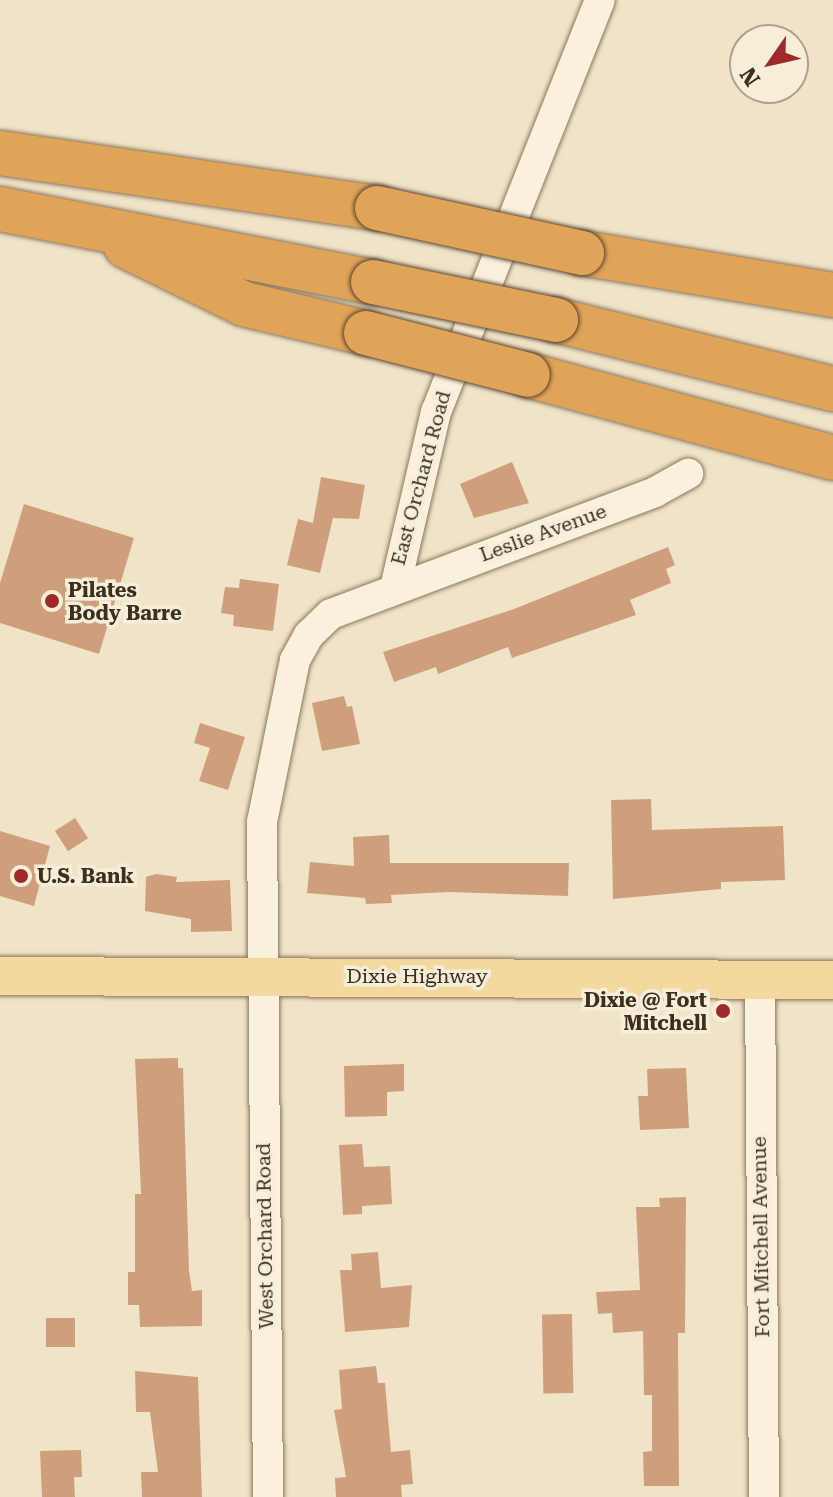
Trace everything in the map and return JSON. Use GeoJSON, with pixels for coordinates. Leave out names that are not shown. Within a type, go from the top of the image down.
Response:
{"type":"FeatureCollection","features":[{"type":"Feature","properties":{"kind":"highway"},"geometry":{"type":"LineString","coordinates":[[0,153],[377,208],[582,253],[761,279],[833,295]]}},
{"type":"Feature","properties":{"kind":"highway"},"geometry":{"type":"LineString","coordinates":[[0,209],[556,320],[833,389]]}},
{"type":"Feature","properties":{"kind":"highway"},"geometry":{"type":"LineString","coordinates":[[80,223],[244,304],[528,375],[833,458]]}},
{"type":"Feature","properties":{"kind":"highway"},"geometry":{"type":"LineString","coordinates":[[761,279],[833,272]]}},
{"type":"Feature","properties":{"kind":"main road","name":"Dixie Highway"},"geometry":{"type":"LineString","coordinates":[[0,976],[833,980]]}},
{"type":"Feature","properties":{"kind":"street","name":"East Orchard Road"},"geometry":{"type":"LineString","coordinates":[[261,975],[262,822],[295,660],[309,635],[331,614],[395,588],[436,412],[600,0]]}},
{"type":"Feature","properties":{"kind":"street","name":"Leslie Avenue"},"geometry":{"type":"LineString","coordinates":[[395,588],[655,492],[688,474]]}},
{"type":"Feature","properties":{"kind":"street","name":"West Orchard Road"},"geometry":{"type":"LineString","coordinates":[[261,975],[268,1497]]}},
{"type":"Feature","properties":{"kind":"street","name":"Fort Mitchell Avenue"},"geometry":{"type":"LineString","coordinates":[[760,978],[764,1497]]}},
{"type":"Feature","properties":{"kind":"building"},"geometry":{"type":"Polygon","coordinates":[[[512,462],[529,503],[474,518],[460,484],[512,462]]]}},
{"type":"Feature","properties":{"kind":"building"},"geometry":{"type":"Polygon","coordinates":[[[321,477],[365,485],[359,519],[333,518],[320,573],[287,565],[298,519],[313,523],[321,477]]]}},
{"type":"Feature","properties":{"kind":"building"},"geometry":{"type":"Polygon","coordinates":[[[24,504],[134,538],[99,654],[0,623],[0,583],[24,504]]]}},
{"type":"Feature","properties":{"kind":"building"},"geometry":{"type":"Polygon","coordinates":[[[668,547],[675,565],[666,569],[671,583],[630,600],[636,615],[512,658],[508,647],[438,674],[436,667],[394,682],[383,652],[514,609],[668,547]]]}},
{"type":"Feature","properties":{"kind":"building"},"geometry":{"type":"Polygon","coordinates":[[[240,579],[279,584],[273,631],[233,626],[234,615],[221,613],[225,587],[239,588],[240,579]]]}},
{"type":"Feature","properties":{"kind":"building"},"geometry":{"type":"Polygon","coordinates":[[[344,696],[347,707],[352,706],[360,744],[322,751],[312,703],[344,696]]]}},
{"type":"Feature","properties":{"kind":"building"},"geometry":{"type":"Polygon","coordinates":[[[200,723],[245,737],[228,790],[199,781],[210,748],[194,743],[200,723]]]}},
{"type":"Feature","properties":{"kind":"building"},"geometry":{"type":"Polygon","coordinates":[[[651,799],[652,830],[783,826],[785,880],[721,882],[721,889],[613,899],[611,800],[651,799]]]}},
{"type":"Feature","properties":{"kind":"building"},"geometry":{"type":"Polygon","coordinates":[[[75,818],[88,838],[68,851],[55,831],[75,818]]]}},
{"type":"Feature","properties":{"kind":"building","name":"U.S. Bank"},"geometry":{"type":"Polygon","coordinates":[[[0,831],[50,846],[34,906],[0,896],[0,831]]]}},
{"type":"Feature","properties":{"kind":"building"},"geometry":{"type":"Polygon","coordinates":[[[389,835],[390,863],[569,863],[568,896],[448,892],[391,895],[392,903],[366,904],[365,898],[307,893],[310,862],[354,866],[353,837],[389,835]]]}},
{"type":"Feature","properties":{"kind":"building"},"geometry":{"type":"Polygon","coordinates":[[[156,874],[177,877],[176,882],[230,880],[232,931],[191,932],[191,919],[145,911],[146,877],[156,874]]]}},
{"type":"Feature","properties":{"kind":"building"},"geometry":{"type":"Polygon","coordinates":[[[178,1058],[178,1068],[183,1068],[189,1271],[192,1291],[202,1290],[202,1326],[140,1327],[139,1305],[128,1305],[128,1272],[135,1272],[135,1194],[141,1194],[135,1059],[178,1058]]]}},
{"type":"Feature","properties":{"kind":"building"},"geometry":{"type":"Polygon","coordinates":[[[404,1064],[404,1091],[387,1092],[387,1116],[345,1117],[344,1066],[404,1064]]]}},
{"type":"Feature","properties":{"kind":"building"},"geometry":{"type":"Polygon","coordinates":[[[686,1068],[689,1128],[640,1130],[638,1096],[648,1096],[647,1069],[686,1068]]]}},
{"type":"Feature","properties":{"kind":"building"},"geometry":{"type":"Polygon","coordinates":[[[362,1144],[364,1167],[390,1166],[392,1204],[362,1206],[362,1214],[343,1215],[339,1145],[362,1144]]]}},
{"type":"Feature","properties":{"kind":"building"},"geometry":{"type":"Polygon","coordinates":[[[686,1197],[685,1333],[678,1333],[679,1486],[644,1486],[643,1452],[652,1451],[652,1395],[644,1395],[643,1331],[613,1333],[612,1313],[598,1314],[596,1292],[640,1290],[636,1207],[660,1207],[659,1198],[686,1197]]]}},
{"type":"Feature","properties":{"kind":"building"},"geometry":{"type":"Polygon","coordinates":[[[378,1252],[381,1288],[412,1285],[409,1327],[345,1332],[340,1270],[352,1270],[351,1254],[378,1252]]]}},
{"type":"Feature","properties":{"kind":"building"},"geometry":{"type":"Polygon","coordinates":[[[572,1314],[573,1393],[543,1394],[542,1315],[572,1314]]]}},
{"type":"Feature","properties":{"kind":"building"},"geometry":{"type":"Polygon","coordinates":[[[46,1318],[75,1318],[75,1347],[46,1347],[46,1318]]]}},
{"type":"Feature","properties":{"kind":"building"},"geometry":{"type":"Polygon","coordinates":[[[376,1366],[378,1383],[385,1383],[391,1452],[410,1450],[413,1484],[401,1485],[402,1497],[336,1497],[335,1478],[346,1477],[334,1410],[342,1409],[339,1370],[376,1366]]]}},
{"type":"Feature","properties":{"kind":"building"},"geometry":{"type":"Polygon","coordinates":[[[135,1371],[198,1377],[202,1497],[142,1497],[141,1472],[158,1472],[150,1412],[136,1412],[135,1371]]]}},
{"type":"Feature","properties":{"kind":"building"},"geometry":{"type":"Polygon","coordinates":[[[81,1450],[82,1477],[74,1477],[75,1497],[42,1497],[40,1451],[81,1450]]]}},
{"type":"Feature","properties":{"kind":"place","name":"Pilates Body Barre"},"geometry":{"type":"Point","coordinates":[52,601]}},
{"type":"Feature","properties":{"kind":"place","name":"U.S. Bank"},"geometry":{"type":"Point","coordinates":[21,876]}},
{"type":"Feature","properties":{"kind":"place","name":"Dixie @ Fort Mitchell"},"geometry":{"type":"Point","coordinates":[723,1011]}}]}
